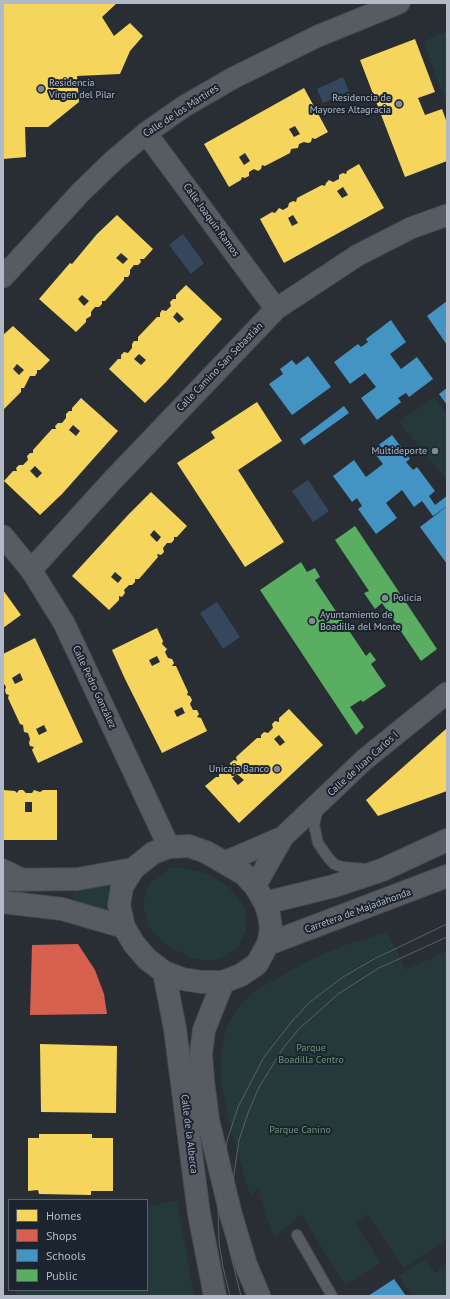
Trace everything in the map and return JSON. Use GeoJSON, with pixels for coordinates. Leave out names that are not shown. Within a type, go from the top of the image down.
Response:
{"type":"FeatureCollection","features":[{"type":"Feature","properties":{"kind":"street","name":"Calle de los Mártires"},"geometry":{"type":"LineString","coordinates":[[3,277],[81,192],[113,161],[146,133],[183,107],[233,78],[318,36],[398,3]]}},
{"type":"Feature","properties":{"kind":"street","name":"Calle Joaquín Ramos"},"geometry":{"type":"LineString","coordinates":[[146,133],[276,309]]}},
{"type":"Feature","properties":{"kind":"street","name":"Calle Camino San Sebastián"},"geometry":{"type":"LineString","coordinates":[[31,570],[110,483],[276,309],[358,255],[411,228],[447,215]]}},
{"type":"Feature","properties":{"kind":"street","name":"Calle Pedro González"},"geometry":{"type":"LineString","coordinates":[[3,536],[31,570],[64,623],[169,847]]}},
{"type":"Feature","properties":{"kind":"street","name":"Calle de Juan Carlos I"},"geometry":{"type":"LineString","coordinates":[[225,862],[283,837],[364,760],[447,693]]}},
{"type":"Feature","properties":{"kind":"street","name":"Calle de Juan Carlos I"},"geometry":{"type":"LineString","coordinates":[[260,895],[283,837]]}},
{"type":"Feature","properties":{"kind":"street"},"geometry":{"type":"LineString","coordinates":[[260,895],[334,886],[382,870],[447,840]]}},
{"type":"Feature","properties":{"kind":"street"},"geometry":{"type":"LineString","coordinates":[[189,846],[206,852],[225,862],[244,874],[260,895],[271,929],[268,944],[257,964],[241,975],[223,982],[202,982],[182,979],[164,972],[147,959],[134,944],[124,927],[119,905],[122,887],[133,869],[153,853],[169,847],[189,846]]}},
{"type":"Feature","properties":{"kind":"street"},"geometry":{"type":"LineString","coordinates":[[3,880],[78,879],[133,869]]}},
{"type":"Feature","properties":{"kind":"street","name":"Carretera de Majadahonda"},"geometry":{"type":"LineString","coordinates":[[268,944],[447,876]]}},
{"type":"Feature","properties":{"kind":"street"},"geometry":{"type":"LineString","coordinates":[[3,902],[62,909],[124,927]]}},
{"type":"Feature","properties":{"kind":"street","name":"Calle de la Alberca"},"geometry":{"type":"LineString","coordinates":[[164,972],[175,1029],[199,1214],[215,1296]]}},
{"type":"Feature","properties":{"kind":"street","name":"Calle de la Alberca"},"geometry":{"type":"LineString","coordinates":[[223,982],[204,1030],[201,1053],[202,1081],[208,1120],[231,1215],[246,1265],[260,1296]]}},
{"type":"Feature","properties":{"kind":"lane"},"geometry":{"type":"LineString","coordinates":[[318,804],[314,825],[318,843],[334,864],[342,867],[382,870]]}},
{"type":"Feature","properties":{"kind":"lane"},"geometry":{"type":"LineString","coordinates":[[3,864],[34,880]]}},
{"type":"Feature","properties":{"kind":"lane"},"geometry":{"type":"LineString","coordinates":[[297,1235],[332,1296]]}},
{"type":"Feature","properties":{"kind":"green space"},"geometry":{"type":"Polygon","coordinates":[[[447,32],[447,104],[423,41],[447,32]]]}},
{"type":"Feature","properties":{"kind":"green space","name":"Multideporte"},"geometry":{"type":"Polygon","coordinates":[[[434,397],[447,414],[447,480],[399,422],[434,397]]]}},
{"type":"Feature","properties":{"kind":"green space"},"geometry":{"type":"Polygon","coordinates":[[[170,868],[185,868],[206,873],[228,886],[243,906],[246,913],[246,930],[239,945],[227,956],[212,961],[194,959],[166,945],[149,927],[143,906],[146,892],[152,880],[170,868]]]}},
{"type":"Feature","properties":{"kind":"green space"},"geometry":{"type":"Polygon","coordinates":[[[111,883],[106,910],[72,900],[74,886],[111,883]]]}},
{"type":"Feature","properties":{"kind":"green space","name":"Parque Boadilla Centro"},"geometry":{"type":"Polygon","coordinates":[[[388,932],[406,970],[447,951],[447,1239],[404,1268],[368,1214],[355,1223],[381,1263],[345,1285],[301,1214],[274,1238],[258,1189],[250,1196],[228,1118],[221,1082],[221,1056],[225,1031],[232,1018],[242,1004],[258,989],[313,958],[351,943],[388,932]]]}},
{"type":"Feature","properties":{"kind":"green space"},"geometry":{"type":"Polygon","coordinates":[[[177,1200],[194,1296],[17,1296],[17,1291],[148,1291],[148,1207],[177,1200]]]}},
{"type":"Feature","properties":{"kind":"green space"},"geometry":{"type":"Polygon","coordinates":[[[425,1259],[435,1273],[447,1265],[447,1296],[412,1296],[399,1276],[425,1259]]]}},
{"type":"Feature","properties":{"kind":"water"},"geometry":{"type":"Polygon","coordinates":[[[343,77],[349,91],[323,103],[317,89],[343,77]]]}},
{"type":"Feature","properties":{"kind":"water"},"geometry":{"type":"Polygon","coordinates":[[[183,234],[204,263],[191,274],[169,245],[183,234]]]}},
{"type":"Feature","properties":{"kind":"water"},"geometry":{"type":"Polygon","coordinates":[[[308,480],[329,511],[313,522],[292,491],[308,480]]]}},
{"type":"Feature","properties":{"kind":"water"},"geometry":{"type":"Polygon","coordinates":[[[217,602],[240,637],[223,649],[200,613],[217,602]]]}},
{"type":"Feature","properties":{"kind":"building: Homes","name":"Residencia Virgen del Pilar"},"geometry":{"type":"Polygon","coordinates":[[[3,3],[117,3],[102,17],[114,36],[130,23],[143,36],[130,51],[120,74],[77,76],[79,102],[48,127],[25,127],[26,157],[3,159],[3,3]]]}},
{"type":"Feature","properties":{"kind":"building: Homes","name":"Residencia de Mayores Altagracia"},"geometry":{"type":"Polygon","coordinates":[[[415,39],[435,92],[418,98],[425,115],[442,109],[447,123],[447,161],[405,177],[360,60],[415,39]]]}},
{"type":"Feature","properties":{"kind":"building: Homes"},"geometry":{"type":"Polygon","coordinates":[[[304,88],[328,132],[315,139],[312,138],[311,142],[299,144],[298,148],[291,149],[290,153],[265,166],[262,165],[261,169],[258,171],[254,169],[249,172],[249,176],[245,178],[242,177],[241,180],[229,187],[204,144],[304,88]],[[295,126],[289,129],[294,137],[300,134],[295,126]],[[245,153],[239,157],[244,165],[250,161],[245,153]]]}},
{"type":"Feature","properties":{"kind":"building: Homes"},"geometry":{"type":"Polygon","coordinates":[[[359,164],[384,208],[284,263],[260,219],[272,212],[275,213],[279,208],[283,210],[288,207],[289,203],[293,201],[296,202],[297,198],[322,185],[325,186],[329,180],[333,182],[339,179],[339,175],[343,173],[346,174],[347,171],[359,164]],[[343,187],[337,191],[342,198],[348,195],[343,187]],[[293,215],[288,218],[292,226],[298,223],[293,215]]]}},
{"type":"Feature","properties":{"kind":"building: Homes"},"geometry":{"type":"Polygon","coordinates":[[[117,215],[153,249],[144,259],[140,259],[141,262],[138,265],[134,265],[130,270],[128,277],[124,277],[124,280],[105,301],[102,301],[102,304],[99,307],[95,307],[91,312],[91,316],[86,319],[86,322],[76,332],[39,299],[70,263],[72,264],[97,234],[117,215]],[[121,253],[116,258],[123,264],[128,259],[121,253]],[[82,295],[78,299],[84,306],[89,301],[82,295]]]}},
{"type":"Feature","properties":{"kind":"building: Homes"},"geometry":{"type":"Polygon","coordinates":[[[186,285],[222,319],[166,382],[145,403],[109,369],[118,359],[121,359],[121,355],[124,352],[128,353],[132,348],[134,341],[138,341],[138,337],[157,317],[160,317],[162,310],[166,311],[171,306],[170,302],[173,299],[176,299],[176,295],[186,285]],[[177,312],[173,317],[179,323],[184,319],[177,312]],[[139,354],[134,359],[141,365],[146,360],[139,354]]]}},
{"type":"Feature","properties":{"kind":"building: Homes"},"geometry":{"type":"Polygon","coordinates":[[[13,326],[50,360],[40,370],[37,370],[35,376],[30,376],[24,388],[21,388],[21,392],[3,410],[3,335],[13,326]],[[17,364],[13,369],[19,375],[24,370],[17,364]]]}},
{"type":"Feature","properties":{"kind":"building: Homes"},"geometry":{"type":"Polygon","coordinates":[[[81,398],[118,431],[62,494],[40,515],[4,481],[13,471],[17,471],[16,468],[19,465],[23,465],[28,460],[27,456],[30,453],[33,453],[33,450],[52,429],[56,429],[55,426],[58,423],[62,423],[66,418],[66,414],[69,411],[72,411],[72,408],[81,398]],[[73,425],[69,430],[76,436],[80,431],[73,425]],[[35,466],[30,471],[37,478],[42,473],[35,466]]]}},
{"type":"Feature","properties":{"kind":"building: Homes"},"geometry":{"type":"Polygon","coordinates":[[[257,402],[282,441],[238,470],[284,542],[245,567],[177,463],[215,438],[211,432],[257,402]]]}},
{"type":"Feature","properties":{"kind":"building: Homes"},"geometry":{"type":"Polygon","coordinates":[[[151,492],[187,526],[177,537],[174,537],[174,540],[171,543],[167,543],[163,548],[164,552],[161,555],[157,554],[158,557],[139,579],[135,579],[135,582],[132,585],[129,585],[124,590],[125,593],[122,597],[119,596],[119,600],[109,610],[72,576],[151,492]],[[154,530],[150,535],[157,542],[161,537],[154,530]],[[115,572],[111,577],[118,583],[122,578],[115,572]]]}},
{"type":"Feature","properties":{"kind":"building: Homes"},"geometry":{"type":"Polygon","coordinates":[[[3,590],[21,615],[3,628],[3,590]]]}},
{"type":"Feature","properties":{"kind":"building: Homes"},"geometry":{"type":"Polygon","coordinates":[[[157,628],[163,641],[162,644],[167,649],[165,652],[168,658],[172,659],[174,663],[172,666],[176,666],[188,692],[187,695],[190,696],[192,700],[190,704],[193,710],[197,710],[199,714],[197,717],[201,718],[207,731],[162,753],[112,650],[157,628]],[[157,656],[149,660],[152,666],[160,662],[157,656]],[[182,707],[174,711],[177,717],[185,713],[182,707]]]}},
{"type":"Feature","properties":{"kind":"building: Homes"},"geometry":{"type":"Polygon","coordinates":[[[35,638],[83,742],[38,763],[32,750],[34,747],[30,746],[29,743],[30,739],[28,733],[24,732],[23,725],[20,724],[8,698],[9,695],[6,694],[6,687],[3,682],[3,654],[35,638]],[[20,673],[12,678],[15,684],[23,680],[20,673]],[[44,725],[36,729],[39,735],[47,731],[44,725]]]}},
{"type":"Feature","properties":{"kind":"building: Homes"},"geometry":{"type":"Polygon","coordinates":[[[289,709],[323,745],[239,823],[205,786],[216,777],[219,777],[219,774],[222,771],[226,771],[231,767],[230,763],[234,760],[237,761],[236,757],[257,738],[261,738],[261,735],[264,732],[268,733],[273,728],[272,724],[275,721],[279,722],[279,718],[289,709]],[[279,735],[274,739],[280,746],[285,742],[279,735]],[[237,774],[232,778],[238,785],[244,780],[237,774]]]}},
{"type":"Feature","properties":{"kind":"building: Homes"},"geometry":{"type":"Polygon","coordinates":[[[447,728],[447,791],[378,816],[366,800],[447,728]]]}},
{"type":"Feature","properties":{"kind":"building: Homes"},"geometry":{"type":"Polygon","coordinates":[[[3,790],[15,791],[17,793],[19,790],[23,790],[26,793],[32,793],[34,790],[40,792],[43,790],[57,790],[57,840],[3,840],[3,790]],[[25,802],[25,812],[32,812],[32,802],[25,802]]]}},
{"type":"Feature","properties":{"kind":"building: Homes"},"geometry":{"type":"Polygon","coordinates":[[[40,1044],[117,1046],[116,1113],[41,1112],[40,1044]]]}},
{"type":"Feature","properties":{"kind":"building: Homes"},"geometry":{"type":"Polygon","coordinates":[[[39,1134],[92,1134],[92,1138],[113,1138],[113,1191],[91,1191],[91,1195],[39,1194],[38,1190],[28,1191],[28,1138],[39,1138],[39,1134]]]}},
{"type":"Feature","properties":{"kind":"building: Shops"},"geometry":{"type":"Polygon","coordinates":[[[78,944],[95,970],[104,994],[107,1014],[30,1015],[32,945],[78,944]]]}},
{"type":"Feature","properties":{"kind":"building: Schools"},"geometry":{"type":"Polygon","coordinates":[[[447,301],[447,345],[427,316],[447,301]]]}},
{"type":"Feature","properties":{"kind":"building: Schools"},"geometry":{"type":"Polygon","coordinates":[[[391,320],[406,342],[390,354],[401,369],[417,357],[433,379],[409,397],[406,393],[398,398],[401,402],[377,420],[361,398],[376,387],[365,373],[350,384],[334,362],[358,344],[361,347],[368,342],[366,339],[391,320]]]}},
{"type":"Feature","properties":{"kind":"building: Schools"},"geometry":{"type":"Polygon","coordinates":[[[308,356],[331,387],[292,415],[269,384],[283,374],[280,369],[292,360],[296,365],[308,356]]]}},
{"type":"Feature","properties":{"kind":"building: Schools"},"geometry":{"type":"Polygon","coordinates":[[[447,388],[447,405],[439,394],[447,388]]]}},
{"type":"Feature","properties":{"kind":"building: Schools"},"geometry":{"type":"Polygon","coordinates":[[[344,406],[349,413],[304,445],[300,439],[344,406]]]}},
{"type":"Feature","properties":{"kind":"building: Schools"},"geometry":{"type":"Polygon","coordinates":[[[392,435],[410,459],[406,462],[413,470],[417,467],[435,491],[429,496],[435,505],[447,496],[447,506],[433,516],[422,501],[414,507],[402,490],[386,503],[397,518],[376,534],[358,509],[362,506],[357,498],[352,502],[333,476],[354,460],[366,477],[383,464],[372,450],[392,435]]]}},
{"type":"Feature","properties":{"kind":"building: Schools"},"geometry":{"type":"Polygon","coordinates":[[[446,507],[447,508],[447,564],[420,527],[446,507]]]}},
{"type":"Feature","properties":{"kind":"building: Schools"},"geometry":{"type":"Polygon","coordinates":[[[394,1279],[406,1296],[368,1296],[394,1279]]]}},
{"type":"Feature","properties":{"kind":"building: Public","name":"Policía"},"geometry":{"type":"Polygon","coordinates":[[[355,526],[437,649],[421,661],[382,603],[375,609],[364,593],[369,591],[335,540],[355,526]]]}},
{"type":"Feature","properties":{"kind":"building: Public","name":"Ayuntamiento de Boadilla del Monte"},"geometry":{"type":"Polygon","coordinates":[[[301,562],[307,572],[315,568],[320,577],[315,580],[366,656],[370,652],[376,660],[371,664],[386,686],[363,702],[361,700],[350,707],[364,727],[356,735],[260,590],[301,562]]]}},
{"type":"Feature","properties":{"kind":"tram line"},"geometry":{"type":"LineString","coordinates":[[230,1296],[219,1242],[218,1208],[227,1141],[238,1107],[264,1057],[293,1020],[310,1002],[343,977],[374,959],[447,924]]}},
{"type":"Feature","properties":{"kind":"tram line"},"geometry":{"type":"LineString","coordinates":[[241,1296],[229,1248],[227,1222],[239,1140],[259,1087],[284,1047],[299,1029],[338,994],[379,968],[447,937]]}},
{"type":"Feature","properties":{"kind":"place","name":"Residencia Virgen del Pilar"},"geometry":{"type":"Point","coordinates":[41,89]}},
{"type":"Feature","properties":{"kind":"place","name":"Residencia de Mayores Altagracia"},"geometry":{"type":"Point","coordinates":[399,104]}},
{"type":"Feature","properties":{"kind":"place","name":"Multideporte"},"geometry":{"type":"Point","coordinates":[435,451]}},
{"type":"Feature","properties":{"kind":"place","name":"Policía"},"geometry":{"type":"Point","coordinates":[385,598]}},
{"type":"Feature","properties":{"kind":"place","name":"Ayuntamiento de Boadilla del Monte"},"geometry":{"type":"Point","coordinates":[312,621]}},
{"type":"Feature","properties":{"kind":"place","name":"Unicaja Banco"},"geometry":{"type":"Point","coordinates":[277,769]}},
{"type":"Feature","properties":{"kind":"park label","name":"Parque Canino"},"geometry":{"type":"Point","coordinates":[300,1130]}}]}
